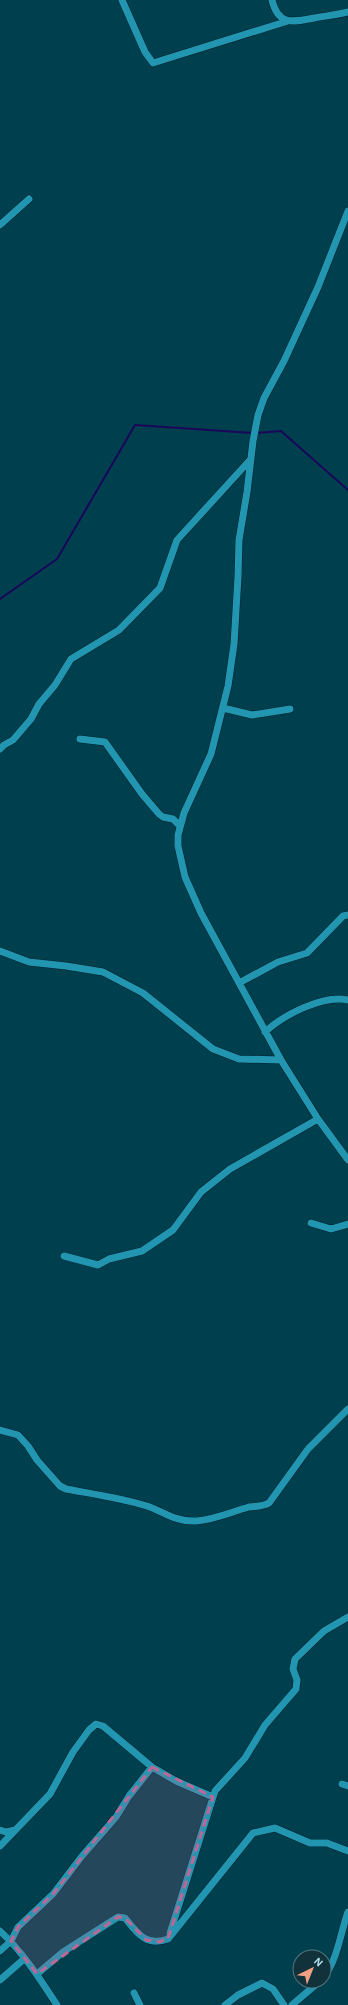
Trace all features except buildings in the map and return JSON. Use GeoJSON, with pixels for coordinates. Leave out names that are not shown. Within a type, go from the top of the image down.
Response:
{"type":"FeatureCollection","features":[{"type":"Feature","properties":{"kind":"street"},"geometry":{"type":"LineString","coordinates":[[122,0],[145,52],[153,63],[288,21],[297,22],[348,12]]}},
{"type":"Feature","properties":{"kind":"street"},"geometry":{"type":"LineString","coordinates":[[272,0],[280,16],[288,21]]}},
{"type":"Feature","properties":{"kind":"street"},"geometry":{"type":"LineString","coordinates":[[0,225],[29,199]]}},
{"type":"Feature","properties":{"kind":"street"},"geometry":{"type":"LineString","coordinates":[[347,215],[318,287],[284,361],[264,398],[258,415],[239,540],[234,644],[223,708],[211,754],[189,801],[180,826],[178,846],[185,877],[201,913],[280,1060],[318,1119],[348,1160]]}},
{"type":"Feature","properties":{"kind":"street"},"geometry":{"type":"LineString","coordinates":[[0,749],[4,744],[13,740],[31,719],[39,704],[55,685],[71,659],[119,630],[160,588],[177,540],[250,460]]}},
{"type":"Feature","properties":{"kind":"street"},"geometry":{"type":"LineString","coordinates":[[223,708],[252,715],[290,709]]}},
{"type":"Feature","properties":{"kind":"street"},"geometry":{"type":"LineString","coordinates":[[80,739],[105,742],[142,794],[159,814],[173,819],[180,826]]}},
{"type":"Feature","properties":{"kind":"street"},"geometry":{"type":"LineString","coordinates":[[239,983],[278,962],[307,953],[343,916],[348,915]]}},
{"type":"Feature","properties":{"kind":"street"},"geometry":{"type":"LineString","coordinates":[[0,952],[29,962],[103,972],[143,993],[213,1049],[239,1059],[280,1060]]}},
{"type":"Feature","properties":{"kind":"street"},"geometry":{"type":"LineString","coordinates":[[265,1032],[274,1023],[321,1001],[341,998],[348,1000]]}},
{"type":"Feature","properties":{"kind":"street"},"geometry":{"type":"LineString","coordinates":[[64,1256],[98,1265],[109,1259],[142,1250],[174,1230],[201,1192],[230,1169],[318,1119]]}},
{"type":"Feature","properties":{"kind":"street"},"geometry":{"type":"LineString","coordinates":[[311,1223],[331,1229],[348,1224]]}},
{"type":"Feature","properties":{"kind":"street"},"geometry":{"type":"LineString","coordinates":[[0,1430],[18,1435],[28,1446],[37,1460],[60,1486],[66,1489],[147,1507],[168,1517],[196,1521],[250,1507],[264,1506],[269,1503],[308,1449],[348,1409]]}},
{"type":"Feature","properties":{"kind":"street"},"geometry":{"type":"LineString","coordinates":[[168,1938],[215,1791],[245,1758],[275,1711],[296,1689],[297,1680],[293,1668],[295,1659],[324,1631],[348,1617]]}},
{"type":"Feature","properties":{"kind":"street"},"geometry":{"type":"LineString","coordinates":[[0,1846],[50,1794],[73,1752],[89,1730],[96,1724],[103,1726],[152,1767],[176,1781],[213,1797]]}},
{"type":"Feature","properties":{"kind":"street"},"geometry":{"type":"LineString","coordinates":[[0,1952],[11,1940],[18,1927],[53,1894],[82,1856],[116,1817],[129,1796],[152,1767]]}},
{"type":"Feature","properties":{"kind":"street"},"geometry":{"type":"LineString","coordinates":[[37,1974],[63,1952],[118,1917],[125,1918],[146,1940],[159,1942],[168,1938],[253,1833],[275,1828],[310,1843],[327,1843],[348,1851]]}},
{"type":"Feature","properties":{"kind":"street"},"geometry":{"type":"LineString","coordinates":[[0,1830],[6,1832],[15,1830]]}},
{"type":"Feature","properties":{"kind":"street"},"geometry":{"type":"LineString","coordinates":[[332,1964],[339,1947],[348,1912]]}},
{"type":"Feature","properties":{"kind":"street"},"geometry":{"type":"LineString","coordinates":[[0,1931],[11,1940],[24,1959],[37,1974],[57,2005]]}},
{"type":"Feature","properties":{"kind":"street"},"geometry":{"type":"LineString","coordinates":[[0,1980],[24,1959]]}},
{"type":"Feature","properties":{"kind":"street"},"geometry":{"type":"LineString","coordinates":[[225,2005],[238,1995],[262,1983],[273,1989],[284,2005]]}},
{"type":"Feature","properties":{"kind":"street"},"geometry":{"type":"LineString","coordinates":[[292,2005],[311,1989]]}},
{"type":"Feature","properties":{"kind":"street"},"geometry":{"type":"LineString","coordinates":[[134,1993],[140,2005]]}},
{"type":"Feature","properties":{"kind":"highlighted area"},"geometry":{"type":"Polygon","coordinates":[[[152,1767],[213,1797],[168,1939],[159,1942],[146,1940],[125,1918],[118,1917],[37,1974],[11,1941],[18,1927],[53,1894],[152,1767]]]}},
{"type":"Feature","properties":{"kind":"waterway"},"geometry":{"type":"LineString","coordinates":[[0,599],[57,559],[135,425],[253,433]]}},
{"type":"Feature","properties":{"kind":"waterway"},"geometry":{"type":"LineString","coordinates":[[257,433],[281,431],[348,490]]}}]}
